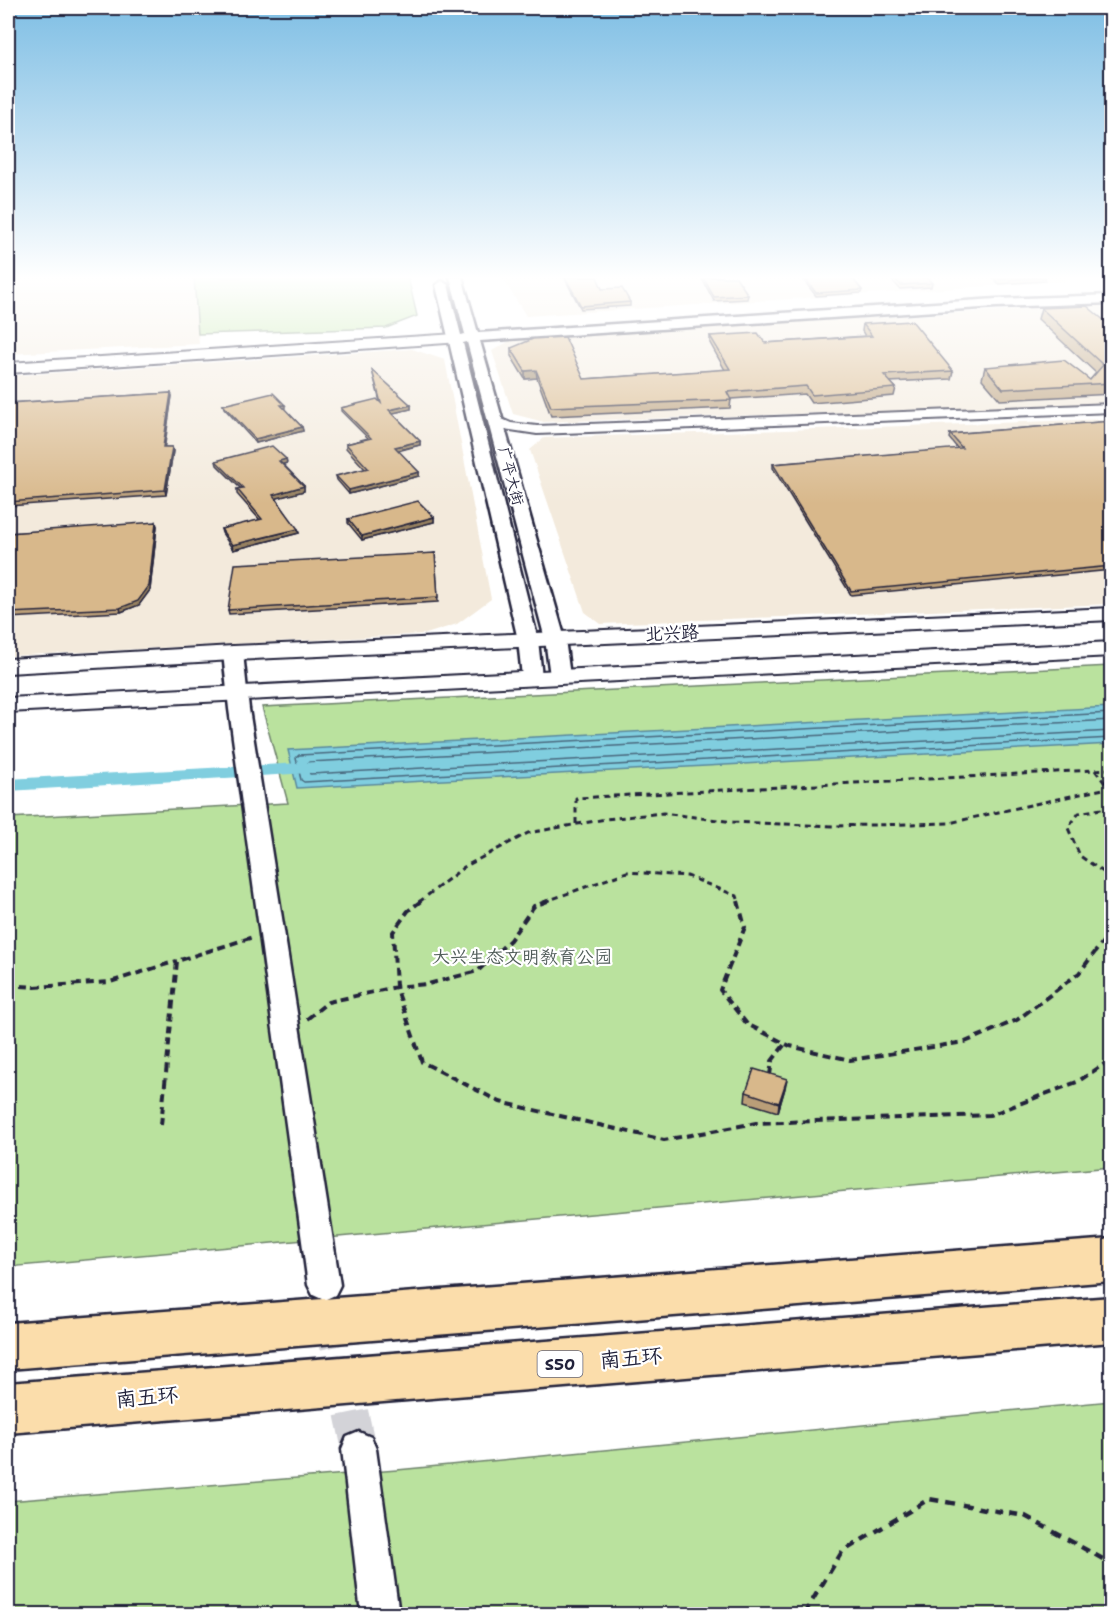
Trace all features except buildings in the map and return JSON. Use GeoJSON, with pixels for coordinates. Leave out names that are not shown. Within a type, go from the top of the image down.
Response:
{"type":"FeatureCollection","features":[{"type":"Feature","properties":{"kind":"highway"},"geometry":{"type":"LineString","coordinates":[[8,1346],[1112,1260]]}},
{"type":"Feature","properties":{"kind":"highway","name":"南五环"},"geometry":{"type":"LineString","coordinates":[[8,1408],[1112,1319]]}},
{"type":"Feature","properties":{"kind":"main road"},"geometry":{"type":"LineString","coordinates":[[8,363],[182,353]]}},
{"type":"Feature","properties":{"kind":"main road"},"geometry":{"type":"LineString","coordinates":[[8,368],[226,353]]}},
{"type":"Feature","properties":{"kind":"main road","name":"北兴路"},"geometry":{"type":"LineString","coordinates":[[8,666],[233,653],[1112,614]]}},
{"type":"Feature","properties":{"kind":"main road","name":"北兴路"},"geometry":{"type":"LineString","coordinates":[[8,705],[238,700],[532,677],[1112,649]]}},
{"type":"Feature","properties":{"kind":"street","name":"广平大街"},"geometry":{"type":"LineString","coordinates":[[467,353],[528,640],[532,677]]}},
{"type":"Feature","properties":{"kind":"street","name":"广平大街"},"geometry":{"type":"LineString","coordinates":[[469,353],[503,448],[555,639],[560,676]]}},
{"type":"Feature","properties":{"kind":"street"},"geometry":{"type":"LineString","coordinates":[[503,448],[505,443],[522,432],[537,430],[1112,408]]}},
{"type":"Feature","properties":{"kind":"street"},"geometry":{"type":"LineString","coordinates":[[495,420],[508,426],[537,430]]}},
{"type":"Feature","properties":{"kind":"street"},"geometry":{"type":"LineString","coordinates":[[233,653],[324,1285]]}},
{"type":"Feature","properties":{"kind":"street"},"geometry":{"type":"LineString","coordinates":[[359,1449],[380,1614]]}},
{"type":"Feature","properties":{"kind":"path"},"geometry":{"type":"LineString","coordinates":[[576,824],[576,798],[1112,769]]}},
{"type":"Feature","properties":{"kind":"path"},"geometry":{"type":"LineString","coordinates":[[1095,770],[1109,787],[1046,804],[949,823],[833,826],[733,822],[663,813],[576,824],[528,833],[464,867],[408,911],[393,932],[396,987],[422,1062],[500,1102],[664,1140],[756,1123],[990,1115],[1077,1082],[1112,1059]]}},
{"type":"Feature","properties":{"kind":"path"},"geometry":{"type":"LineString","coordinates":[[1112,807],[1079,813],[1068,828],[1080,856],[1112,878]]}},
{"type":"Feature","properties":{"kind":"path"},"geometry":{"type":"LineString","coordinates":[[287,1035],[328,1002],[396,987],[428,984],[478,971],[510,940],[534,906],[627,872],[687,876],[737,896],[745,927],[720,990],[747,1024],[785,1044],[850,1060],[965,1042],[1017,1020],[1079,973],[1112,930]]}},
{"type":"Feature","properties":{"kind":"path"},"geometry":{"type":"LineString","coordinates":[[8,985],[35,987],[110,982],[272,931]]}},
{"type":"Feature","properties":{"kind":"path"},"geometry":{"type":"LineString","coordinates":[[161,1125],[177,961]]}},
{"type":"Feature","properties":{"kind":"path"},"geometry":{"type":"LineString","coordinates":[[769,1083],[772,1061],[785,1044]]}},
{"type":"Feature","properties":{"kind":"path"},"geometry":{"type":"LineString","coordinates":[[804,1614],[842,1552],[929,1499],[1024,1516],[1112,1564]]}},
{"type":"Feature","properties":{"kind":"shaded area"},"geometry":{"type":"Polygon","coordinates":[[[357,353],[423,353],[445,360],[491,599],[457,624],[426,634],[8,656],[8,376],[357,353]]]}},
{"type":"Feature","properties":{"kind":"shaded area"},"geometry":{"type":"Polygon","coordinates":[[[493,353],[1111,353],[1111,404],[544,422],[513,414],[493,353]]]}},
{"type":"Feature","properties":{"kind":"shaded area"},"geometry":{"type":"Polygon","coordinates":[[[1111,419],[1111,604],[601,624],[585,612],[530,450],[544,438],[1111,419]]]}},
{"type":"Feature","properties":{"kind":"green space","name":"大兴生态文明教育公园"},"geometry":{"type":"Polygon","coordinates":[[[1111,666],[1111,1167],[8,1267],[8,818],[288,803],[262,707],[1111,666]]]}},
{"type":"Feature","properties":{"kind":"green space"},"geometry":{"type":"Polygon","coordinates":[[[1111,1401],[1111,1614],[8,1614],[8,1501],[397,1470],[1111,1401]]]}},
{"type":"Feature","properties":{"kind":"water"},"geometry":{"type":"Polygon","coordinates":[[[1111,707],[1111,744],[297,788],[288,750],[1111,707]]]}},
{"type":"Feature","properties":{"kind":"waterway"},"geometry":{"type":"LineString","coordinates":[[8,785],[318,768]]}},
{"type":"Feature","properties":{"kind":"tunnel"},"geometry":{"type":"LineString","coordinates":[[330,1313],[359,1449]]}}]}
